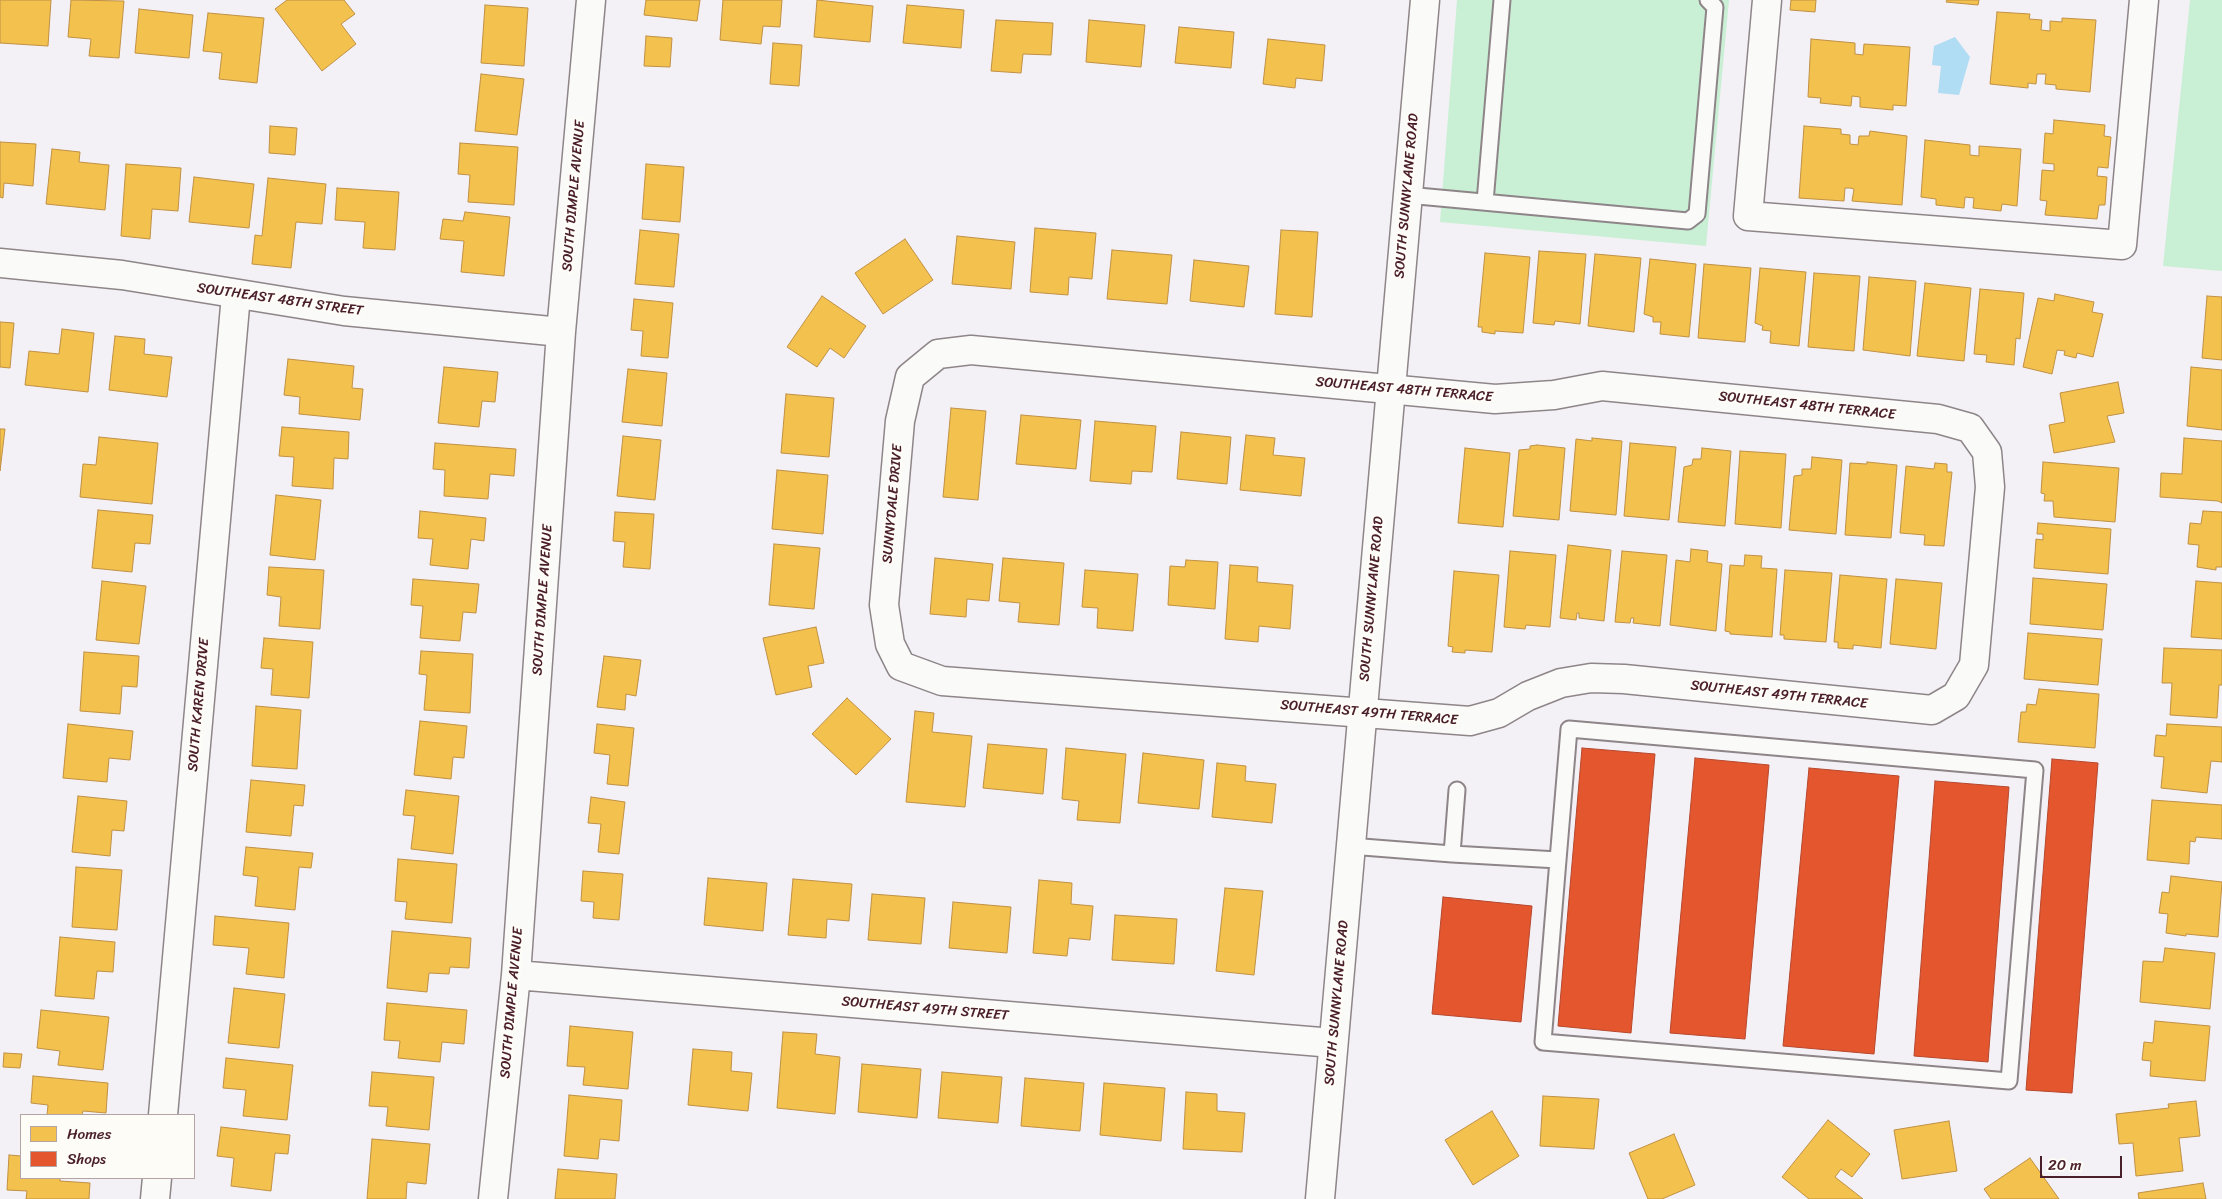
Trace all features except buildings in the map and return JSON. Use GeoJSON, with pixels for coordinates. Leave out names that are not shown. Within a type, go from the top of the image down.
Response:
{"type":"FeatureCollection","features":[{"type":"Feature","properties":{"kind":"street","name":"SOUTH DIMPLE AVENUE"},"geometry":{"type":"LineString","coordinates":[[493,1199],[516,975],[562,332],[591,0]]}},
{"type":"Feature","properties":{"kind":"street","name":"SOUTH SUNNYLANE ROAD"},"geometry":{"type":"LineString","coordinates":[[1320,1199],[1425,0]]}},
{"type":"Feature","properties":{"kind":"street"},"geometry":{"type":"LineString","coordinates":[[1767,0],[1748,216],[2122,245],[2144,0]]}},
{"type":"Feature","properties":{"kind":"street","name":"SOUTHEAST 48TH STREET"},"geometry":{"type":"LineString","coordinates":[[0,263],[122,275],[344,311],[562,332]]}},
{"type":"Feature","properties":{"kind":"street","name":"SOUTH KAREN DRIVE"},"geometry":{"type":"LineString","coordinates":[[163,1114],[236,295]]}},
{"type":"Feature","properties":{"kind":"street","name":"SOUTHEAST 48TH TERRACE"},"geometry":{"type":"LineString","coordinates":[[938,354],[971,350],[1495,399],[1554,395],[1602,386],[1938,419],[1970,428],[1987,452],[1990,487],[1984,561]]}},
{"type":"Feature","properties":{"kind":"street","name":"SUNNYDALE DRIVE"},"geometry":{"type":"LineString","coordinates":[[902,666],[890,644],[884,605],[900,421],[910,377],[938,354]]}},
{"type":"Feature","properties":{"kind":"street","name":"SOUTHEAST 49TH TERRACE"},"geometry":{"type":"LineString","coordinates":[[902,666],[942,681],[1470,721],[1499,713],[1528,696],[1561,682],[1591,678],[1624,679],[1932,710],[1956,696],[1974,666],[1984,561]]}},
{"type":"Feature","properties":{"kind":"street","name":"SOUTHEAST 49TH STREET"},"geometry":{"type":"LineString","coordinates":[[516,975],[1333,1043]]}},
{"type":"Feature","properties":{"kind":"street"},"geometry":{"type":"LineString","coordinates":[[155,1199],[157,1179]]}},
{"type":"Feature","properties":{"kind":"lane"},"geometry":{"type":"LineString","coordinates":[[1486,202],[1502,0]]}},
{"type":"Feature","properties":{"kind":"lane"},"geometry":{"type":"LineString","coordinates":[[1407,195],[1688,221],[1697,214],[1715,7],[1708,0]]}},
{"type":"Feature","properties":{"kind":"lane"},"geometry":{"type":"LineString","coordinates":[[1569,729],[2035,770],[2010,1081],[1543,1042],[1558,860],[1569,729]]}},
{"type":"Feature","properties":{"kind":"lane"},"geometry":{"type":"LineString","coordinates":[[1452,854],[1457,790]]}},
{"type":"Feature","properties":{"kind":"lane"},"geometry":{"type":"LineString","coordinates":[[1350,846],[1558,860]]}},
{"type":"Feature","properties":{"kind":"green space"},"geometry":{"type":"Polygon","coordinates":[[[1457,0],[1729,0],[1706,246],[1440,222],[1457,0]]]}},
{"type":"Feature","properties":{"kind":"green space"},"geometry":{"type":"Polygon","coordinates":[[[2190,0],[2222,0],[2222,271],[2163,266],[2190,0]]]}},
{"type":"Feature","properties":{"kind":"water"},"geometry":{"type":"Polygon","coordinates":[[[1955,37],[1970,57],[1959,95],[1938,93],[1941,66],[1932,65],[1934,46],[1955,37]]]}}]}
